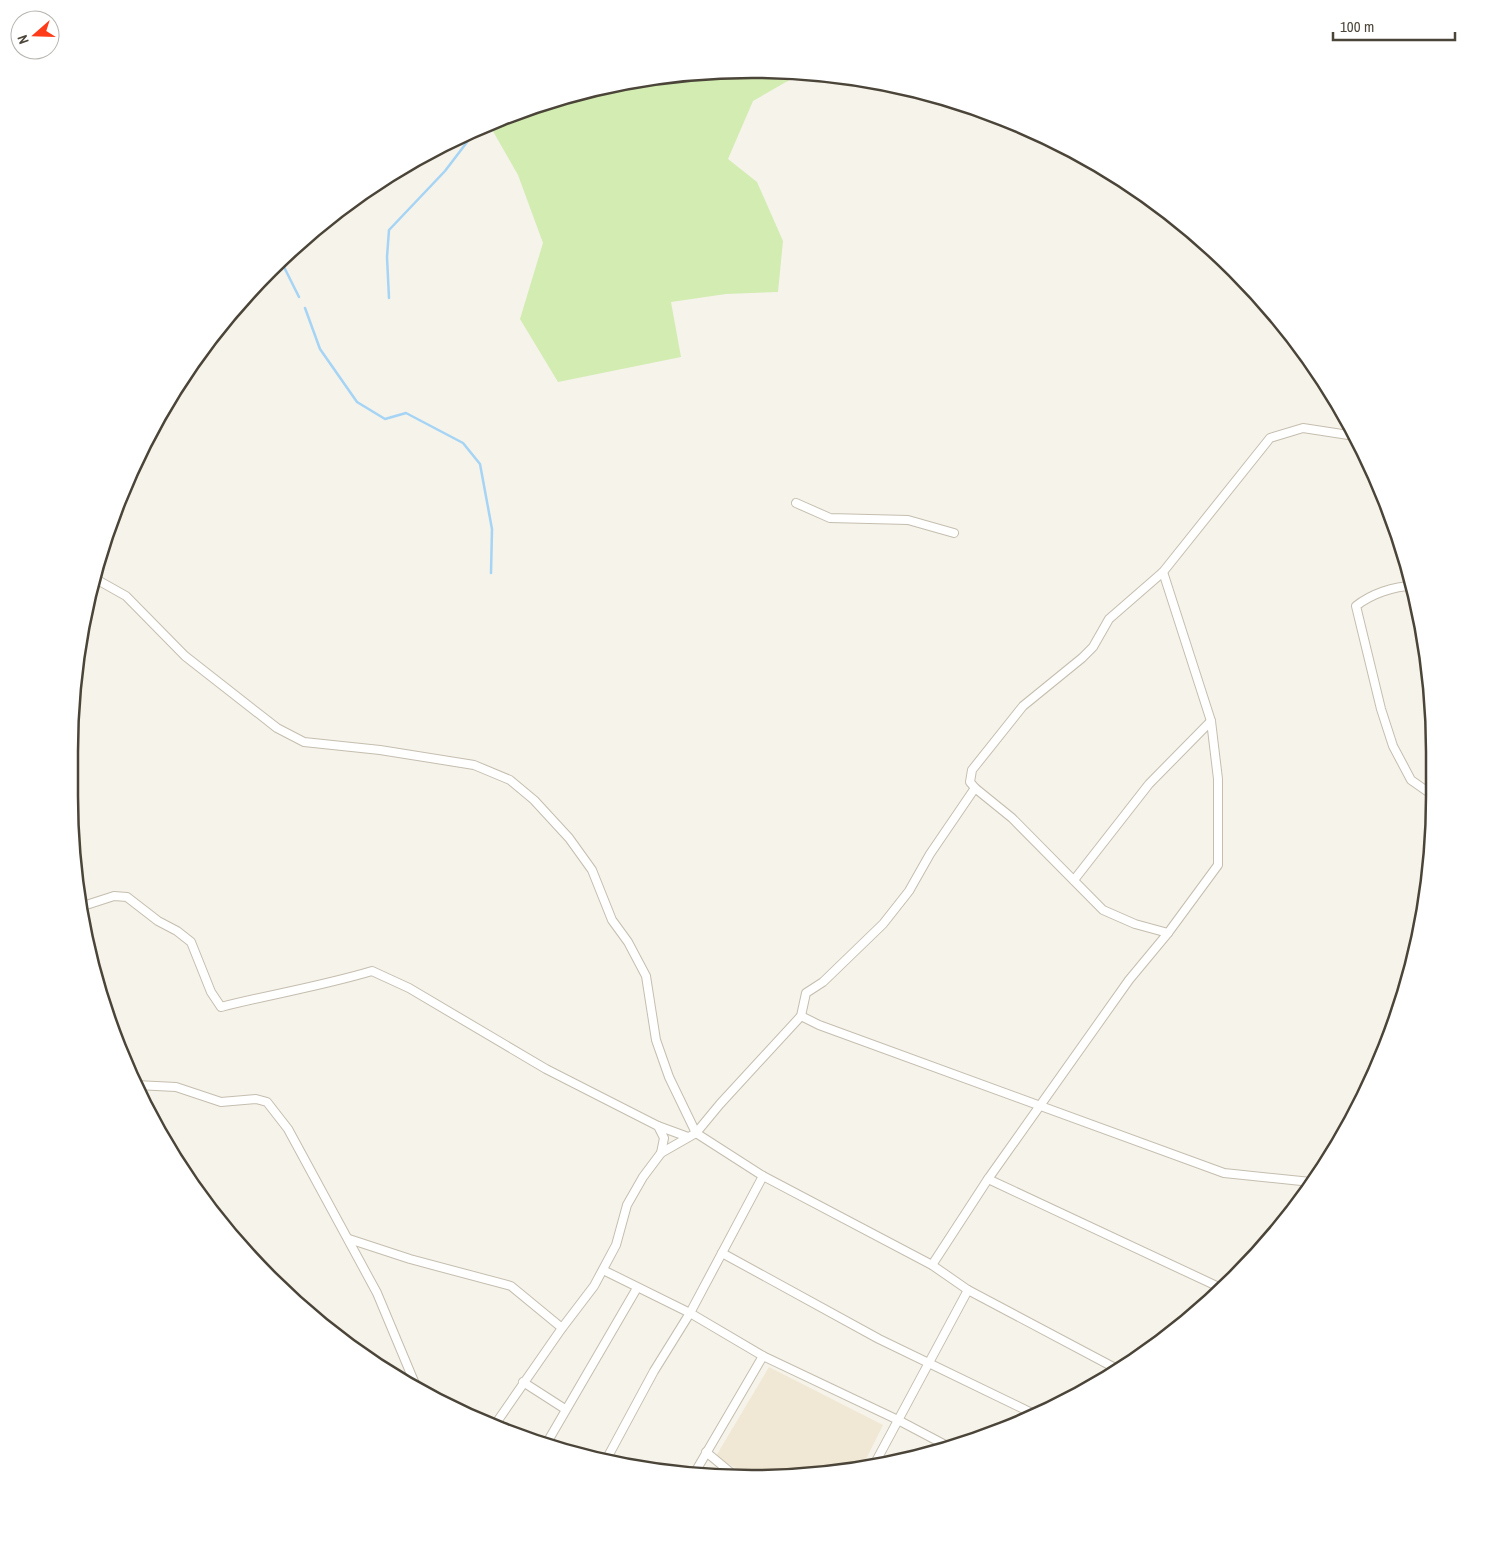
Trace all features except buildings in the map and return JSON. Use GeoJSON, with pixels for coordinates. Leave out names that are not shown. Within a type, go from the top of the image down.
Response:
{"type":"FeatureCollection","features":[{"type":"Feature","properties":{"kind":"street"},"geometry":{"type":"LineString","coordinates":[[1168,933],[1135,924],[1103,910],[1012,818],[975,788],[970,782],[972,770],[1023,706],[1093,648],[1109,619],[1163,572],[1270,438],[1303,428],[1346,435]]}},
{"type":"Feature","properties":{"kind":"street"},"geometry":{"type":"LineString","coordinates":[[796,503],[830,518],[908,520],[954,533]]}},
{"type":"Feature","properties":{"kind":"street"},"geometry":{"type":"LineString","coordinates":[[932,1265],[988,1179],[1129,980],[1168,933],[1218,865],[1218,779],[1211,721],[1163,572]]}},
{"type":"Feature","properties":{"kind":"street"},"geometry":{"type":"LineString","coordinates":[[99,581],[126,596],[185,656],[277,728],[304,742],[380,750],[474,765],[510,780],[534,800],[583,855],[592,870],[612,920],[628,942],[646,976],[656,1040],[669,1077],[696,1133],[763,1176],[932,1265],[968,1290],[1111,1366]]}},
{"type":"Feature","properties":{"kind":"street"},"geometry":{"type":"LineString","coordinates":[[1405,587],[1394,588],[1365,599],[1356,606],[1381,709],[1393,746],[1411,780],[1426,790]]}},
{"type":"Feature","properties":{"kind":"street"},"geometry":{"type":"LineString","coordinates":[[1074,880],[1148,784],[1211,721]]}},
{"type":"Feature","properties":{"kind":"street"},"geometry":{"type":"LineString","coordinates":[[498,1420],[562,1328],[594,1286],[616,1244],[626,1206],[643,1177],[661,1153],[696,1133],[720,1104],[801,1016],[806,994],[823,982],[884,924],[909,891],[930,854],[975,788]]}},
{"type":"Feature","properties":{"kind":"street"},"geometry":{"type":"LineString","coordinates":[[86,905],[114,896],[127,897],[158,921],[177,930],[192,942],[211,992],[221,1007],[290,989],[325,985],[372,971],[409,988],[531,1060],[658,1126],[688,1137]]}},
{"type":"Feature","properties":{"kind":"street"},"geometry":{"type":"LineString","coordinates":[[801,1016],[819,1026],[1040,1108],[1178,1155],[1224,1173],[1305,1181]]}},
{"type":"Feature","properties":{"kind":"street"},"geometry":{"type":"LineString","coordinates":[[143,1085],[176,1087],[221,1102],[256,1099],[267,1102],[288,1129],[349,1239],[377,1293],[413,1379]]}},
{"type":"Feature","properties":{"kind":"street"},"geometry":{"type":"LineString","coordinates":[[658,1126],[664,1138],[661,1153]]}},
{"type":"Feature","properties":{"kind":"street"},"geometry":{"type":"LineString","coordinates":[[609,1455],[654,1372],[690,1313],[763,1176]]}},
{"type":"Feature","properties":{"kind":"street"},"geometry":{"type":"LineString","coordinates":[[988,1179],[1215,1285]]}},
{"type":"Feature","properties":{"kind":"street"},"geometry":{"type":"LineString","coordinates":[[349,1239],[410,1259],[511,1286],[562,1328]]}},
{"type":"Feature","properties":{"kind":"street"},"geometry":{"type":"LineString","coordinates":[[722,1253],[928,1364],[1027,1411]]}},
{"type":"Feature","properties":{"kind":"street"},"geometry":{"type":"LineString","coordinates":[[603,1270],[690,1313],[763,1356],[898,1420],[942,1443]]}},
{"type":"Feature","properties":{"kind":"street"},"geometry":{"type":"LineString","coordinates":[[549,1439],[637,1288]]}},
{"type":"Feature","properties":{"kind":"street"},"geometry":{"type":"LineString","coordinates":[[877,1459],[968,1290]]}},
{"type":"Feature","properties":{"kind":"street"},"geometry":{"type":"LineString","coordinates":[[697,1468],[763,1356]]}},
{"type":"Feature","properties":{"kind":"street"},"geometry":{"type":"LineString","coordinates":[[524,1382],[566,1409]]}},
{"type":"Feature","properties":{"kind":"street"},"geometry":{"type":"LineString","coordinates":[[706,1452],[727,1469]]}},
{"type":"Feature","properties":{"kind":"shaded area"},"geometry":{"type":"Polygon","coordinates":[[[769,1367],[883,1425],[865,1461],[796,1469],[738,1470],[716,1456],[769,1367]]]}},
{"type":"Feature","properties":{"kind":"green space"},"geometry":{"type":"Polygon","coordinates":[[[707,79],[791,79],[753,101],[728,159],[757,182],[783,241],[778,292],[726,294],[671,302],[681,357],[558,382],[520,319],[543,243],[518,175],[492,130],[535,113],[577,100],[620,90],[664,83],[707,79]]]}},
{"type":"Feature","properties":{"kind":"waterway"},"geometry":{"type":"LineString","coordinates":[[389,298],[387,257],[389,230],[445,171],[468,140]]}},
{"type":"Feature","properties":{"kind":"waterway"},"geometry":{"type":"LineString","coordinates":[[284,267],[299,297]]}},
{"type":"Feature","properties":{"kind":"waterway"},"geometry":{"type":"LineString","coordinates":[[305,308],[320,349],[357,402],[385,419],[406,413],[463,443],[480,464],[492,529],[491,573]]}}]}
